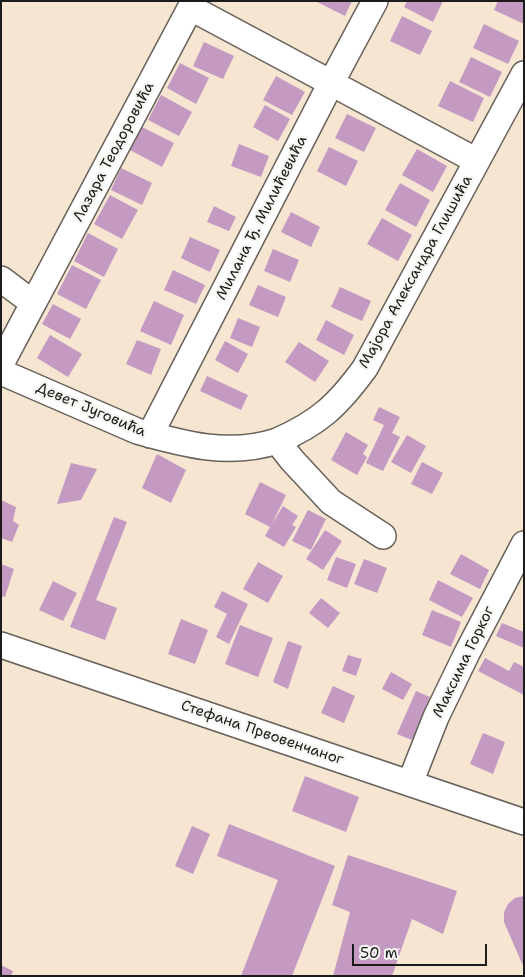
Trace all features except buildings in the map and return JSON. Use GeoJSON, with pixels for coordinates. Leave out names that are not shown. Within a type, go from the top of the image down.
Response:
{"type":"FeatureCollection","features":[{"type":"Feature","properties":{"kind":"street","name":"Милана Ђ. Милићевића"},"geometry":{"type":"LineString","coordinates":[[150,435],[375,1]]}},
{"type":"Feature","properties":{"kind":"street"},"geometry":{"type":"LineString","coordinates":[[192,5],[331,83],[477,161]]}},
{"type":"Feature","properties":{"kind":"street","name":"Лазара Теодоровића"},"geometry":{"type":"LineString","coordinates":[[1,364],[192,5]]}},
{"type":"Feature","properties":{"kind":"street","name":"Мајора Александра Глишића"},"geometry":{"type":"LineString","coordinates":[[276,441],[289,436],[322,416],[354,384],[524,74]]}},
{"type":"Feature","properties":{"kind":"street"},"geometry":{"type":"LineString","coordinates":[[1,279],[34,303]]}},
{"type":"Feature","properties":{"kind":"street","name":"Девет Југовића"},"geometry":{"type":"LineString","coordinates":[[1,372],[136,431],[150,435],[207,448],[232,450],[250,448],[276,441]]}},
{"type":"Feature","properties":{"kind":"street"},"geometry":{"type":"LineString","coordinates":[[276,441],[331,502],[383,536]]}},
{"type":"Feature","properties":{"kind":"street","name":"Максима Горког"},"geometry":{"type":"LineString","coordinates":[[410,783],[436,717],[524,544]]}},
{"type":"Feature","properties":{"kind":"street","name":"Стефана Првовенчаног"},"geometry":{"type":"LineString","coordinates":[[1,645],[524,822]]}}]}
